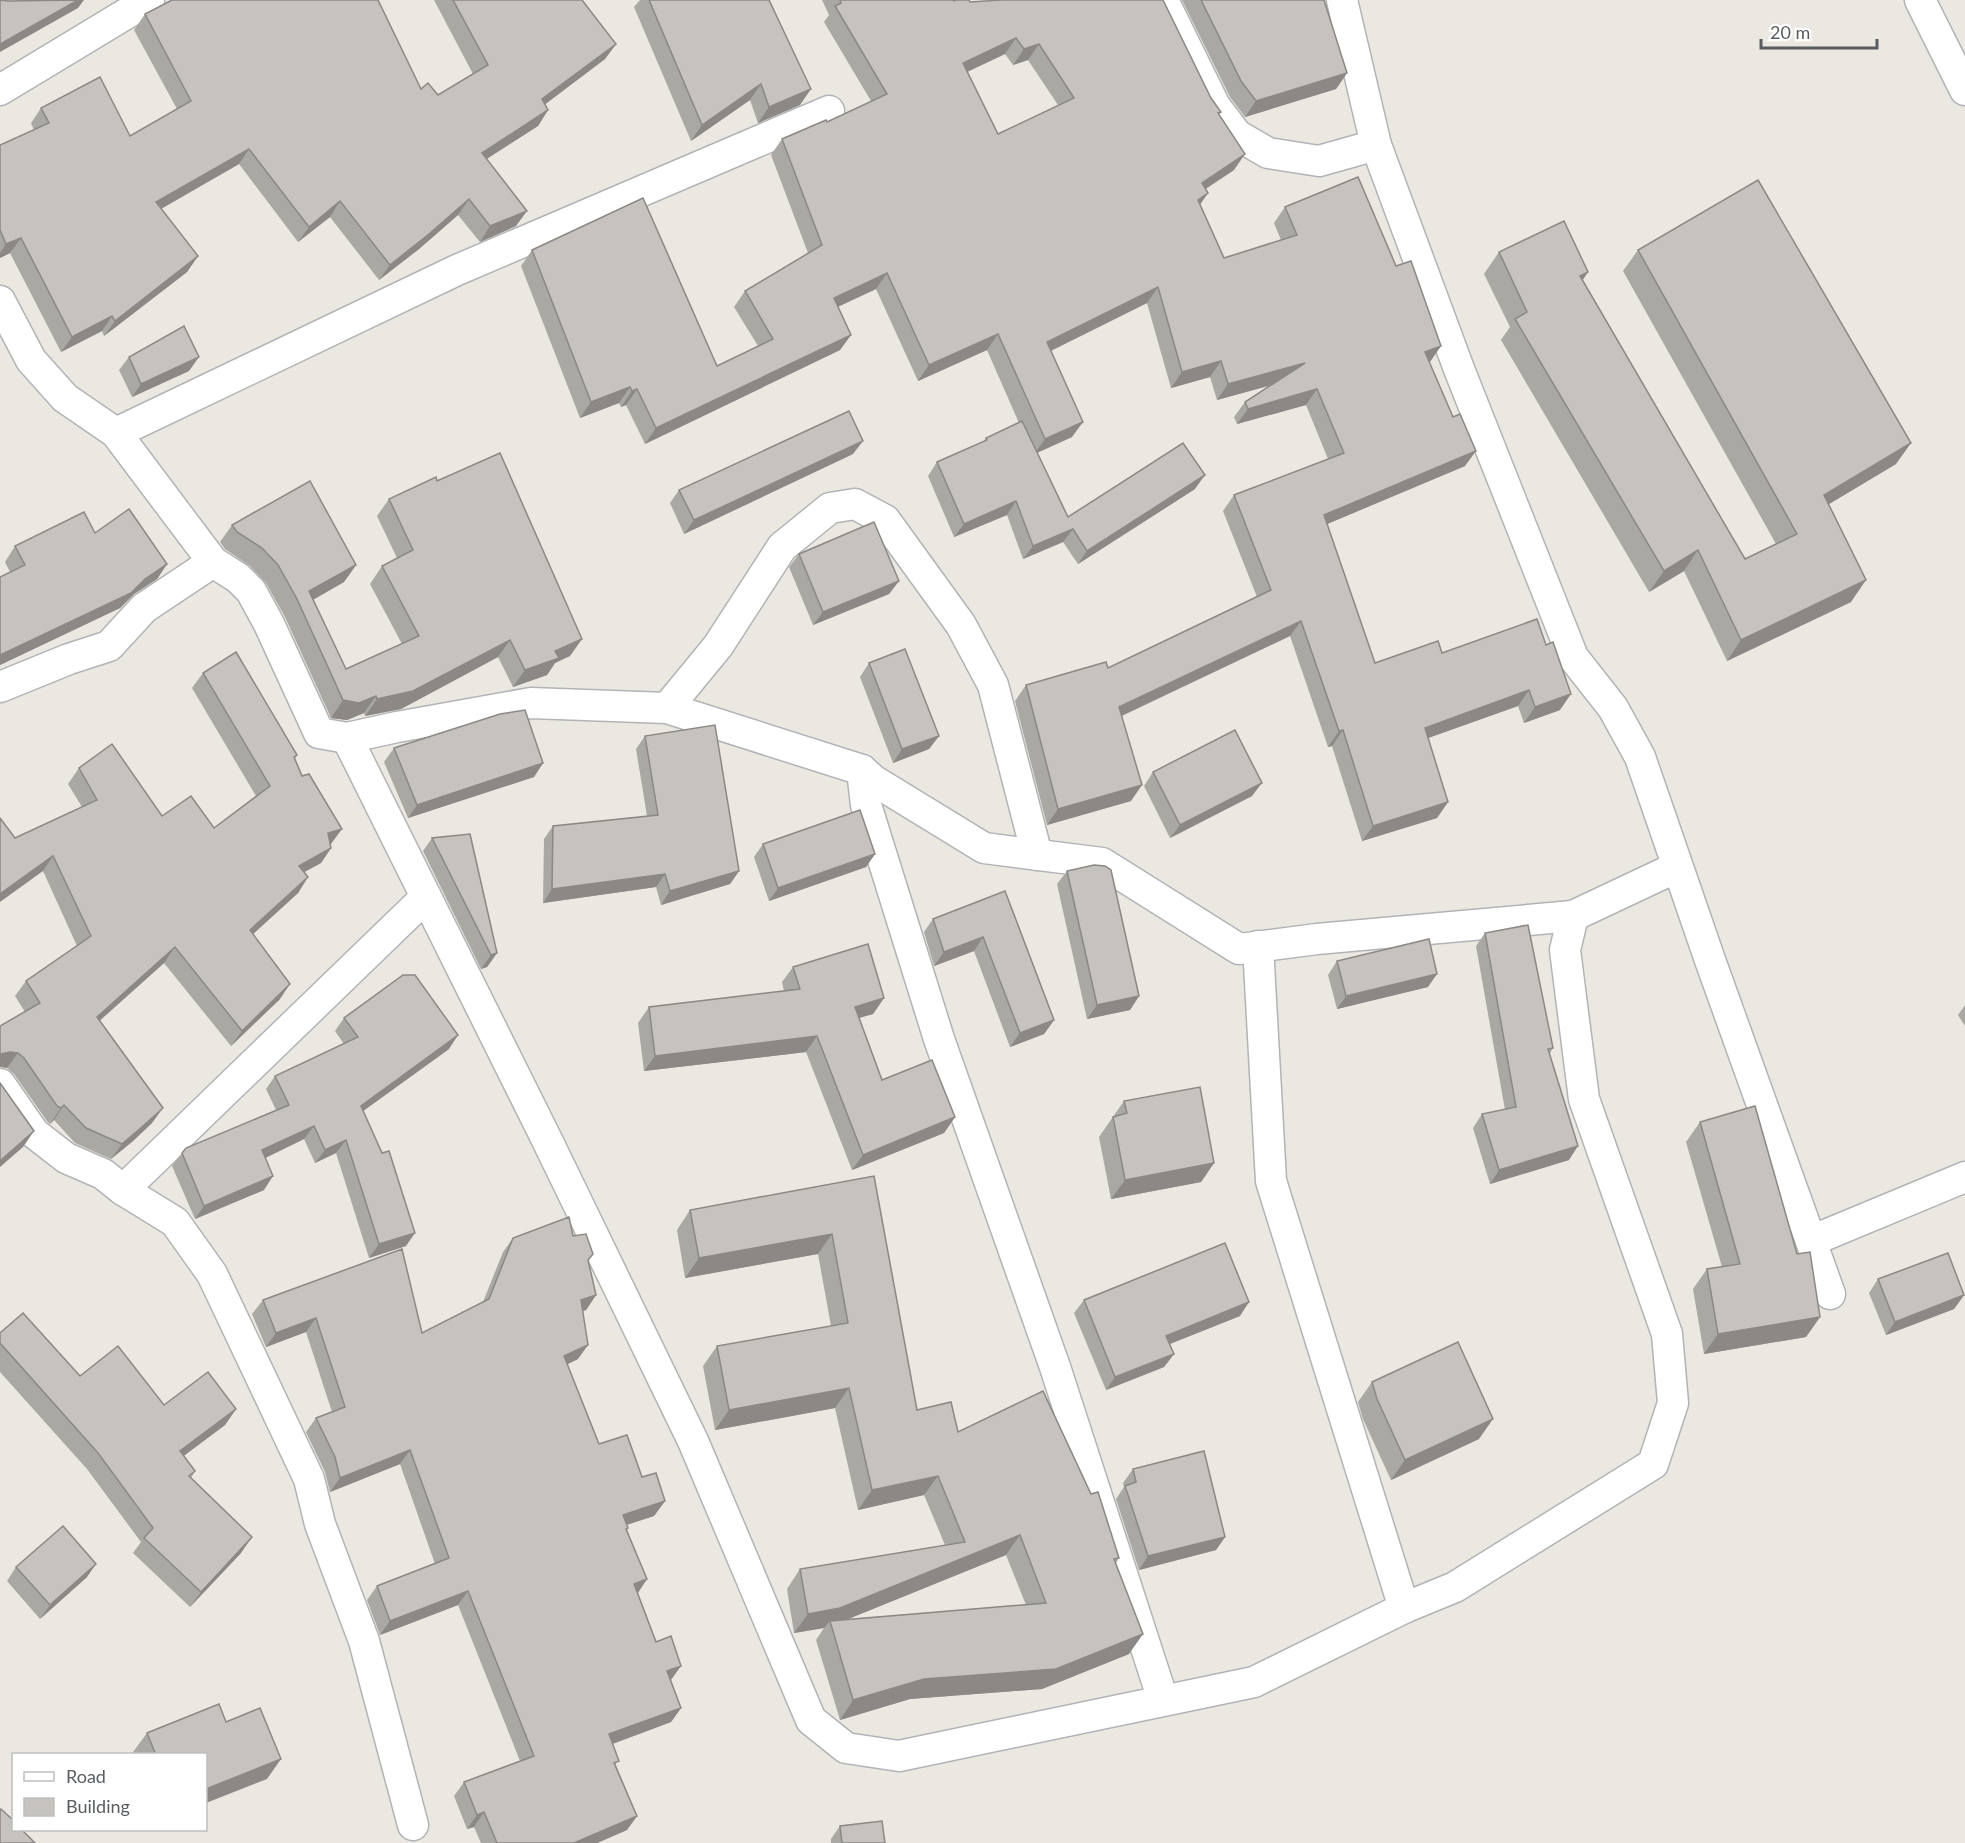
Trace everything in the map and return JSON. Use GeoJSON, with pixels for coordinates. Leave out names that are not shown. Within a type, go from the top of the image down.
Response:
{"type":"FeatureCollection","features":[{"type":"Feature","properties":{"kind":"street"},"geometry":{"type":"LineString","coordinates":[[0,90],[149,0]]}},
{"type":"Feature","properties":{"kind":"street"},"geometry":{"type":"LineString","coordinates":[[1163,0],[1215,106],[1237,135],[1268,153],[1319,161],[1376,145]]}},
{"type":"Feature","properties":{"kind":"street"},"geometry":{"type":"LineString","coordinates":[[1342,0],[1376,145],[1459,369],[1573,657],[1613,708],[1640,757],[1677,867],[1830,1294]]}},
{"type":"Feature","properties":{"kind":"street"},"geometry":{"type":"LineString","coordinates":[[1920,0],[1965,90]]}},
{"type":"Feature","properties":{"kind":"street"},"geometry":{"type":"LineString","coordinates":[[116,433],[457,270],[829,111]]}},
{"type":"Feature","properties":{"kind":"street"},"geometry":{"type":"LineString","coordinates":[[0,300],[31,360],[65,398],[116,433],[213,562],[238,578],[251,591],[320,733],[347,738],[531,703],[667,708],[862,770],[873,780],[984,848],[1102,863],[1239,948],[1573,916],[1677,867]]}},
{"type":"Feature","properties":{"kind":"street"},"geometry":{"type":"LineString","coordinates":[[667,708],[718,646],[782,547],[830,508],[855,504],[885,520],[961,625],[993,685],[1037,855]]}},
{"type":"Feature","properties":{"kind":"street"},"geometry":{"type":"LineString","coordinates":[[0,687],[69,659],[109,646],[144,608],[213,562]]}},
{"type":"Feature","properties":{"kind":"street"},"geometry":{"type":"LineString","coordinates":[[347,738],[548,1140],[693,1441],[811,1720],[846,1748],[899,1756],[1254,1682],[1404,1608],[1455,1587],[1653,1464],[1673,1403],[1667,1334],[1584,1099],[1565,950],[1573,916]]}},
{"type":"Feature","properties":{"kind":"street"},"geometry":{"type":"LineString","coordinates":[[862,770],[866,805],[939,1039],[1055,1367],[1163,1700]]}},
{"type":"Feature","properties":{"kind":"street"},"geometry":{"type":"LineString","coordinates":[[123,1190],[426,897]]}},
{"type":"Feature","properties":{"kind":"street"},"geometry":{"type":"LineString","coordinates":[[1258,946],[1271,1181],[1404,1608]]}},
{"type":"Feature","properties":{"kind":"street"},"geometry":{"type":"LineString","coordinates":[[0,1084],[34,1133],[66,1158],[103,1174],[123,1190],[174,1222],[212,1274],[309,1479],[320,1524],[364,1641],[412,1825]]}},
{"type":"Feature","properties":{"kind":"street"},"geometry":{"type":"LineString","coordinates":[[1811,1241],[1965,1177]]}},
{"type":"Feature","properties":{"kind":"building"},"geometry":{"type":"Polygon","coordinates":[[[0,0],[8,1],[78,0],[0,44],[0,0]]]}},
{"type":"Feature","properties":{"kind":"building"},"geometry":{"type":"Polygon","coordinates":[[[172,0],[378,0],[421,89],[428,83],[438,95],[488,65],[453,0],[582,0],[616,44],[542,99],[548,110],[482,153],[527,211],[490,226],[469,199],[390,265],[340,201],[309,227],[249,149],[156,202],[198,256],[115,321],[112,316],[72,337],[21,238],[6,244],[0,230],[0,145],[49,123],[41,108],[100,77],[130,136],[191,101],[145,14],[172,0]]]}},
{"type":"Feature","properties":{"kind":"building"},"geometry":{"type":"Polygon","coordinates":[[[649,0],[769,0],[811,89],[769,107],[761,84],[702,125],[649,0]]]}},
{"type":"Feature","properties":{"kind":"building"},"geometry":{"type":"Polygon","coordinates":[[[840,0],[969,0],[970,2],[1163,0],[1211,98],[1221,112],[1218,113],[1245,154],[1202,183],[1208,193],[1198,200],[1224,258],[1297,235],[1285,207],[1358,177],[1396,266],[1411,261],[1441,346],[1425,352],[1453,417],[1460,414],[1476,451],[1324,515],[1375,663],[1438,641],[1442,653],[1537,619],[1546,645],[1553,642],[1571,694],[1535,707],[1529,690],[1425,728],[1448,802],[1373,826],[1343,730],[1339,731],[1301,621],[1119,707],[1142,785],[1058,809],[1026,685],[1106,662],[1108,668],[1271,590],[1234,495],[1344,453],[1317,389],[1248,409],[1245,402],[1305,363],[1228,384],[1221,361],[1182,372],[1158,287],[1047,342],[1083,422],[1045,439],[998,334],[929,365],[887,273],[834,298],[851,335],[656,428],[637,389],[632,391],[630,387],[591,402],[532,250],[643,198],[717,366],[773,339],[745,291],[822,245],[782,139],[826,120],[827,122],[887,94],[835,6],[841,3],[840,0]],[[1016,38],[963,63],[998,134],[1074,98],[1039,44],[1024,49],[1016,38]]]}},
{"type":"Feature","properties":{"kind":"building"},"geometry":{"type":"Polygon","coordinates":[[[1201,0],[1324,0],[1347,73],[1256,101],[1241,81],[1201,0]]]}},
{"type":"Feature","properties":{"kind":"building"},"geometry":{"type":"Polygon","coordinates":[[[1758,180],[1911,443],[1824,495],[1866,580],[1741,640],[1698,550],[1664,571],[1515,319],[1527,312],[1499,252],[1564,221],[1588,272],[1580,276],[1745,559],[1797,534],[1638,250],[1758,180]]]}},
{"type":"Feature","properties":{"kind":"building"},"geometry":{"type":"Polygon","coordinates":[[[184,326],[199,357],[141,384],[129,357],[184,326]]]}},
{"type":"Feature","properties":{"kind":"building"},"geometry":{"type":"Polygon","coordinates":[[[849,411],[863,441],[694,520],[679,490],[849,411]]]}},
{"type":"Feature","properties":{"kind":"building"},"geometry":{"type":"Polygon","coordinates":[[[1022,421],[1068,517],[1183,443],[1205,475],[1087,551],[1073,529],[1033,546],[1016,501],[964,524],[937,462],[987,440],[986,438],[1022,421]]]}},
{"type":"Feature","properties":{"kind":"building"},"geometry":{"type":"Polygon","coordinates":[[[500,453],[582,639],[555,651],[559,658],[525,670],[510,640],[413,691],[377,699],[376,696],[359,703],[343,700],[297,599],[278,565],[262,548],[237,532],[232,525],[310,481],[356,565],[309,591],[346,669],[419,636],[382,566],[413,550],[389,499],[436,477],[437,481],[500,453]]]}},
{"type":"Feature","properties":{"kind":"building"},"geometry":{"type":"Polygon","coordinates":[[[129,509],[167,564],[145,579],[131,593],[0,655],[0,577],[25,565],[15,546],[84,512],[95,533],[129,509]]]}},
{"type":"Feature","properties":{"kind":"building"},"geometry":{"type":"Polygon","coordinates":[[[874,522],[899,581],[823,612],[799,554],[874,522]]]}},
{"type":"Feature","properties":{"kind":"building"},"geometry":{"type":"Polygon","coordinates":[[[905,649],[939,736],[902,749],[869,663],[905,649]]]}},
{"type":"Feature","properties":{"kind":"building"},"geometry":{"type":"Polygon","coordinates":[[[236,652],[297,755],[294,757],[302,776],[309,774],[342,829],[328,833],[331,848],[299,866],[308,877],[250,930],[290,984],[242,1031],[175,947],[97,1017],[163,1108],[122,1144],[86,1128],[64,1105],[61,1108],[57,1106],[24,1058],[18,1053],[10,1052],[0,1056],[0,1026],[40,1003],[26,981],[91,936],[53,856],[0,894],[0,818],[15,838],[97,800],[79,768],[112,744],[162,816],[191,796],[214,828],[270,786],[203,673],[236,652]]]}},
{"type":"Feature","properties":{"kind":"building"},"geometry":{"type":"Polygon","coordinates":[[[525,710],[543,763],[417,805],[394,748],[500,714],[525,710]]]}},
{"type":"Feature","properties":{"kind":"building"},"geometry":{"type":"Polygon","coordinates":[[[715,725],[739,871],[670,891],[665,874],[552,889],[553,826],[658,815],[645,736],[715,725]]]}},
{"type":"Feature","properties":{"kind":"building"},"geometry":{"type":"Polygon","coordinates":[[[1235,730],[1262,783],[1180,825],[1153,772],[1235,730]]]}},
{"type":"Feature","properties":{"kind":"building"},"geometry":{"type":"Polygon","coordinates":[[[860,810],[875,854],[778,888],[763,844],[860,810]]]}},
{"type":"Feature","properties":{"kind":"building"},"geometry":{"type":"Polygon","coordinates":[[[470,834],[497,953],[491,955],[432,838],[470,834]]]}},
{"type":"Feature","properties":{"kind":"building"},"geometry":{"type":"Polygon","coordinates":[[[1094,865],[1105,866],[1111,870],[1139,996],[1097,1005],[1067,871],[1094,865]]]}},
{"type":"Feature","properties":{"kind":"building"},"geometry":{"type":"Polygon","coordinates":[[[1005,891],[1054,1020],[1020,1033],[983,937],[944,952],[933,919],[1005,891]]]}},
{"type":"Feature","properties":{"kind":"building"},"geometry":{"type":"Polygon","coordinates":[[[1528,925],[1553,1048],[1548,1049],[1578,1146],[1499,1170],[1482,1114],[1516,1107],[1485,933],[1528,925]]]}},
{"type":"Feature","properties":{"kind":"building"},"geometry":{"type":"Polygon","coordinates":[[[1429,939],[1437,974],[1346,996],[1337,961],[1429,939]]]}},
{"type":"Feature","properties":{"kind":"building"},"geometry":{"type":"Polygon","coordinates":[[[868,944],[884,998],[855,1007],[882,1080],[932,1060],[955,1117],[863,1155],[817,1036],[655,1056],[649,1007],[800,989],[793,967],[868,944]]]}},
{"type":"Feature","properties":{"kind":"building"},"geometry":{"type":"Polygon","coordinates":[[[403,975],[415,975],[458,1035],[361,1106],[382,1153],[389,1151],[415,1233],[379,1244],[346,1140],[325,1150],[314,1126],[262,1150],[273,1176],[204,1206],[182,1153],[186,1148],[289,1105],[275,1076],[358,1037],[344,1018],[403,975]]]}},
{"type":"Feature","properties":{"kind":"building"},"geometry":{"type":"Polygon","coordinates":[[[0,1083],[34,1131],[0,1161],[0,1083]]]}},
{"type":"Feature","properties":{"kind":"building"},"geometry":{"type":"Polygon","coordinates":[[[1200,1087],[1214,1163],[1125,1180],[1113,1117],[1127,1113],[1124,1101],[1200,1087]]]}},
{"type":"Feature","properties":{"kind":"building"},"geometry":{"type":"Polygon","coordinates":[[[1755,1106],[1797,1254],[1810,1252],[1820,1317],[1718,1334],[1707,1269],[1740,1264],[1700,1122],[1755,1106]]]}},
{"type":"Feature","properties":{"kind":"building"},"geometry":{"type":"Polygon","coordinates":[[[874,1176],[917,1410],[951,1402],[958,1432],[1043,1391],[1091,1494],[1098,1492],[1119,1558],[1114,1559],[1143,1634],[1056,1669],[924,1679],[853,1700],[830,1621],[1046,1603],[1020,1535],[840,1608],[808,1614],[800,1569],[965,1542],[938,1476],[872,1490],[849,1388],[729,1410],[717,1346],[848,1323],[832,1234],[699,1258],[690,1210],[874,1176]]]}},
{"type":"Feature","properties":{"kind":"building"},"geometry":{"type":"Polygon","coordinates":[[[569,1217],[573,1236],[586,1234],[593,1254],[588,1260],[596,1295],[581,1300],[588,1345],[564,1356],[599,1444],[627,1435],[642,1477],[656,1473],[665,1501],[623,1515],[628,1528],[626,1529],[647,1579],[634,1584],[656,1642],[671,1636],[681,1666],[667,1671],[681,1708],[609,1734],[619,1761],[614,1763],[637,1816],[574,1843],[497,1843],[484,1812],[477,1815],[464,1782],[534,1756],[468,1591],[390,1621],[377,1586],[449,1558],[410,1450],[340,1478],[335,1457],[316,1418],[345,1407],[316,1318],[276,1333],[263,1300],[402,1249],[422,1333],[489,1299],[513,1238],[569,1217]]]}},
{"type":"Feature","properties":{"kind":"building"},"geometry":{"type":"Polygon","coordinates":[[[1225,1243],[1249,1302],[1166,1336],[1174,1354],[1115,1377],[1084,1300],[1225,1243]]]}},
{"type":"Feature","properties":{"kind":"building"},"geometry":{"type":"Polygon","coordinates":[[[1948,1253],[1964,1295],[1895,1322],[1878,1279],[1948,1253]]]}},
{"type":"Feature","properties":{"kind":"building"},"geometry":{"type":"Polygon","coordinates":[[[23,1313],[80,1376],[118,1346],[164,1405],[208,1372],[236,1409],[180,1451],[195,1471],[189,1476],[252,1537],[201,1592],[144,1538],[153,1528],[98,1453],[0,1343],[0,1333],[23,1313]]]}},
{"type":"Feature","properties":{"kind":"building"},"geometry":{"type":"Polygon","coordinates":[[[1458,1342],[1493,1419],[1405,1460],[1377,1399],[1372,1382],[1458,1342]]]}},
{"type":"Feature","properties":{"kind":"building"},"geometry":{"type":"Polygon","coordinates":[[[1204,1451],[1225,1537],[1148,1556],[1125,1486],[1136,1482],[1133,1469],[1204,1451]]]}},
{"type":"Feature","properties":{"kind":"building"},"geometry":{"type":"Polygon","coordinates":[[[63,1526],[96,1564],[50,1605],[16,1567],[63,1526]]]}},
{"type":"Feature","properties":{"kind":"building"},"geometry":{"type":"Polygon","coordinates":[[[219,1704],[226,1722],[260,1708],[281,1759],[207,1789],[207,1753],[155,1753],[147,1733],[219,1704]]]}},
{"type":"Feature","properties":{"kind":"building"},"geometry":{"type":"Polygon","coordinates":[[[1,1809],[12,1819],[12,1831],[23,1831],[35,1843],[0,1843],[1,1809]]]}},
{"type":"Feature","properties":{"kind":"building"},"geometry":{"type":"Polygon","coordinates":[[[882,1821],[885,1843],[842,1843],[840,1826],[882,1821]]]}}]}
